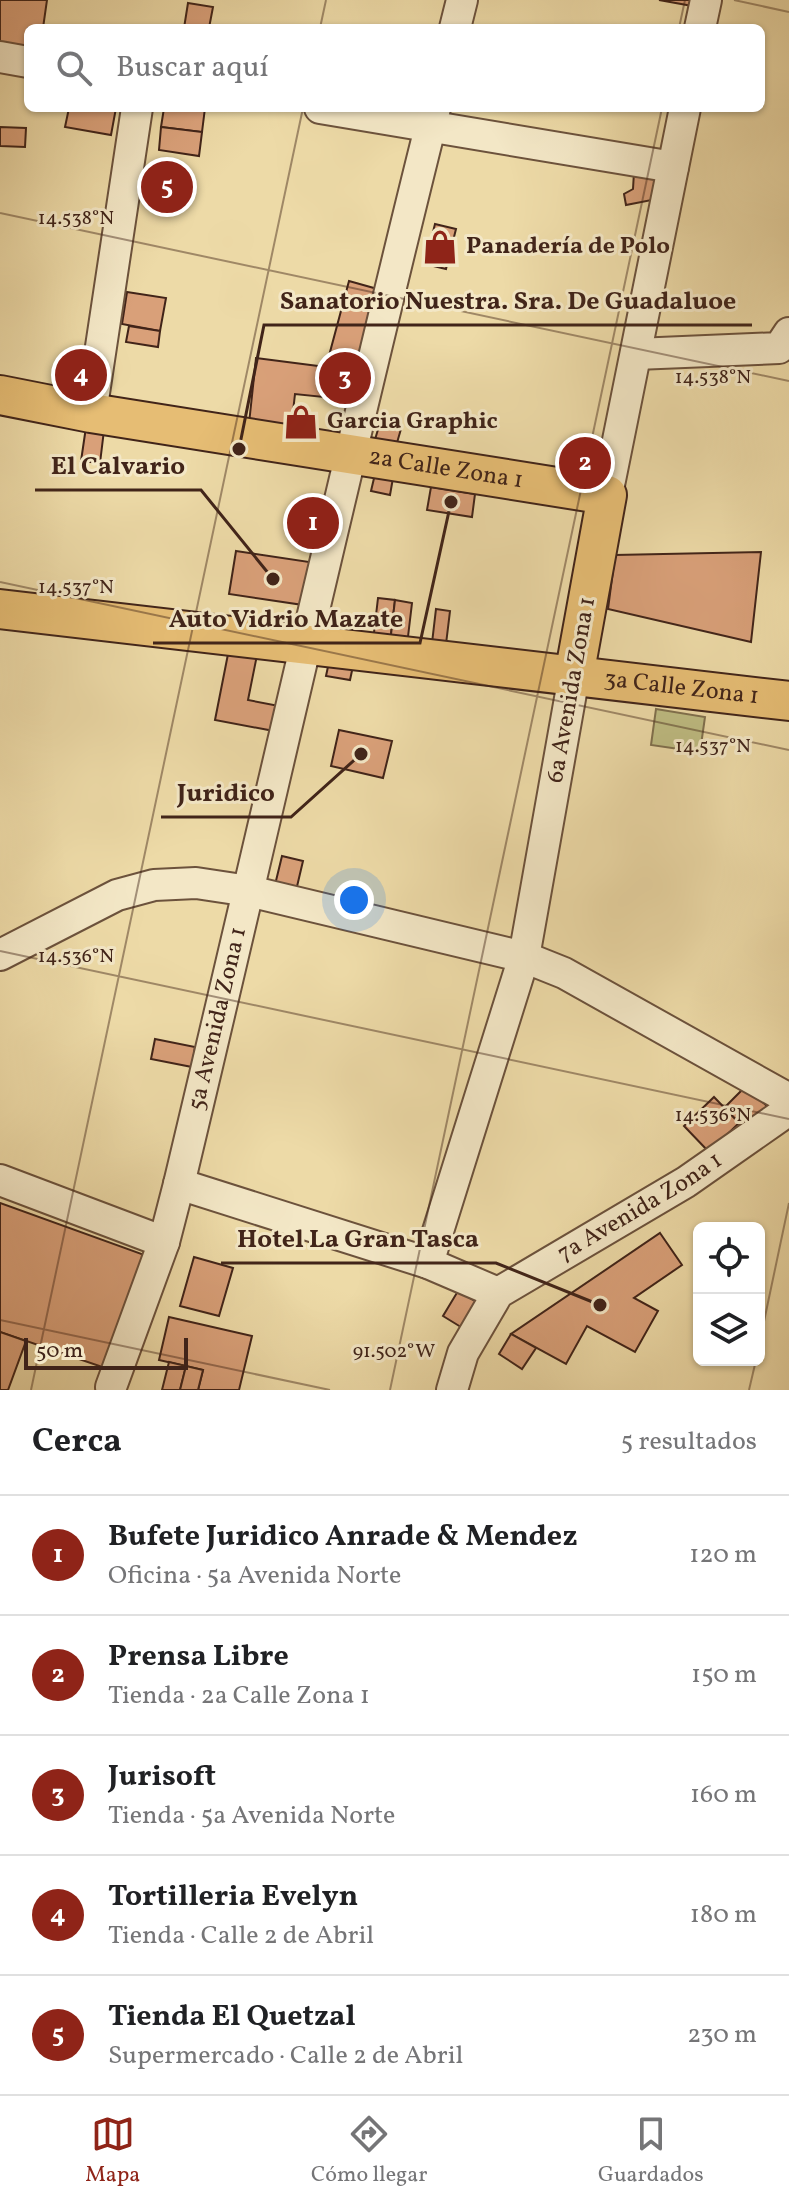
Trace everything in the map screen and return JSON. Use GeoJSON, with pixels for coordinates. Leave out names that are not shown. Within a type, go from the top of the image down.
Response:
{"type":"FeatureCollection","features":[{"type":"Feature","properties":{"kind":"main road","name":"2a Calle Zona 1"},"geometry":{"type":"LineString","coordinates":[[0,395],[91,413],[607,495]]}},
{"type":"Feature","properties":{"kind":"main road","name":"6a Avenida Zona 1"},"geometry":{"type":"LineString","coordinates":[[574,676],[607,495]]}},
{"type":"Feature","properties":{"kind":"main road","name":"3a Calle Zona 1"},"geometry":{"type":"LineString","coordinates":[[0,609],[789,701]]}},
{"type":"Feature","properties":{"kind":"street"},"geometry":{"type":"LineString","coordinates":[[456,24],[462,0]]}},
{"type":"Feature","properties":{"kind":"street"},"geometry":{"type":"LineString","coordinates":[[701,24],[706,0]]}},
{"type":"Feature","properties":{"kind":"street"},"geometry":{"type":"LineString","coordinates":[[0,57],[24,61]]}},
{"type":"Feature","properties":{"kind":"street"},"geometry":{"type":"LineString","coordinates":[[91,413],[136,112]]}},
{"type":"Feature","properties":{"kind":"street"},"geometry":{"type":"LineString","coordinates":[[370,112],[433,117],[673,167]]}},
{"type":"Feature","properties":{"kind":"street","name":"6a Avenida Zona 1"},"geometry":{"type":"LineString","coordinates":[[607,495],[684,112]]}},
{"type":"Feature","properties":{"kind":"street","name":"5a Avenida Zona 1"},"geometry":{"type":"LineString","coordinates":[[111,1389],[164,1242],[179,1184],[308,644],[349,453],[433,117]]}},
{"type":"Feature","properties":{"kind":"street"},"geometry":{"type":"LineString","coordinates":[[636,354],[779,348],[789,333]]}},
{"type":"Feature","properties":{"kind":"street","name":"6a Avenida Zona 1"},"geometry":{"type":"LineString","coordinates":[[428,1263],[524,957],[574,676]]}},
{"type":"Feature","properties":{"kind":"street"},"geometry":{"type":"LineString","coordinates":[[0,955],[117,895],[154,885],[196,883],[249,891],[524,957],[564,973],[789,1099]]}},
{"type":"Feature","properties":{"kind":"street","name":"7a Avenida Zona 1"},"geometry":{"type":"LineString","coordinates":[[452,1390],[463,1353],[498,1293],[686,1182],[789,1110]]}},
{"type":"Feature","properties":{"kind":"street"},"geometry":{"type":"LineString","coordinates":[[0,1180],[164,1242]]}},
{"type":"Feature","properties":{"kind":"street"},"geometry":{"type":"LineString","coordinates":[[179,1184],[428,1263],[498,1293]]}},
{"type":"Feature","properties":{"kind":"shaded area"},"geometry":{"type":"Polygon","coordinates":[[[656,709],[705,717],[700,752],[651,745],[656,709]]]}},
{"type":"Feature","properties":{"kind":"building"},"geometry":{"type":"Polygon","coordinates":[[[0,0],[47,0],[44,24],[24,24],[24,56],[0,53],[0,0]]]}},
{"type":"Feature","properties":{"kind":"building"},"geometry":{"type":"Polygon","coordinates":[[[659,0],[699,0],[698,7],[659,0]]]}},
{"type":"Feature","properties":{"kind":"building"},"geometry":{"type":"Polygon","coordinates":[[[188,3],[213,7],[210,24],[185,24],[188,3]]]}},
{"type":"Feature","properties":{"kind":"building"},"geometry":{"type":"Polygon","coordinates":[[[68,112],[115,112],[111,135],[65,127],[68,112]]]}},
{"type":"Feature","properties":{"kind":"building"},"geometry":{"type":"Polygon","coordinates":[[[163,112],[204,112],[202,132],[161,127],[163,112]]]}},
{"type":"Feature","properties":{"kind":"building"},"geometry":{"type":"Polygon","coordinates":[[[0,127],[26,128],[25,147],[0,146],[0,127]]]}},
{"type":"Feature","properties":{"kind":"building"},"geometry":{"type":"Polygon","coordinates":[[[161,127],[202,132],[199,156],[159,150],[161,127]]]}},
{"type":"Feature","properties":{"kind":"building"},"geometry":{"type":"Polygon","coordinates":[[[154,166],[186,171],[180,208],[148,202],[154,166]]]}},
{"type":"Feature","properties":{"kind":"building"},"geometry":{"type":"Polygon","coordinates":[[[634,172],[652,173],[660,181],[657,199],[626,205],[624,194],[633,189],[634,172]]]}},
{"type":"Feature","properties":{"kind":"building","name":"Panadería de Polo"},"geometry":{"type":"Polygon","coordinates":[[[435,224],[456,229],[446,269],[425,264],[435,224]]]}},
{"type":"Feature","properties":{"kind":"building"},"geometry":{"type":"Polygon","coordinates":[[[349,281],[381,290],[363,371],[326,367],[349,281]]]}},
{"type":"Feature","properties":{"kind":"building"},"geometry":{"type":"Polygon","coordinates":[[[127,292],[166,298],[160,331],[122,324],[127,292]]]}},
{"type":"Feature","properties":{"kind":"building"},"geometry":{"type":"Polygon","coordinates":[[[129,326],[160,331],[158,347],[126,342],[129,326]]]}},
{"type":"Feature","properties":{"kind":"building"},"geometry":{"type":"Polygon","coordinates":[[[256,358],[363,371],[353,400],[295,394],[290,438],[248,433],[256,358]]]}},
{"type":"Feature","properties":{"kind":"building"},"geometry":{"type":"Polygon","coordinates":[[[71,366],[93,370],[91,385],[69,381],[71,366]]]}},
{"type":"Feature","properties":{"kind":"building"},"geometry":{"type":"Polygon","coordinates":[[[380,423],[401,429],[394,453],[373,446],[380,423]]]}},
{"type":"Feature","properties":{"kind":"building"},"geometry":{"type":"Polygon","coordinates":[[[86,427],[104,430],[100,463],[81,461],[86,427]]]}},
{"type":"Feature","properties":{"kind":"building"},"geometry":{"type":"Polygon","coordinates":[[[572,445],[602,450],[598,481],[568,476],[572,445]]]}},
{"type":"Feature","properties":{"kind":"building"},"geometry":{"type":"Polygon","coordinates":[[[375,474],[393,478],[390,495],[371,491],[375,474]]]}},
{"type":"Feature","properties":{"kind":"building"},"geometry":{"type":"Polygon","coordinates":[[[431,487],[475,494],[472,517],[427,510],[431,487]]]}},
{"type":"Feature","properties":{"kind":"building"},"geometry":{"type":"Polygon","coordinates":[[[307,508],[324,512],[318,537],[302,533],[307,508]]]}},
{"type":"Feature","properties":{"kind":"building"},"geometry":{"type":"Polygon","coordinates":[[[236,551],[316,563],[310,606],[229,594],[236,551]]]}},
{"type":"Feature","properties":{"kind":"building"},"geometry":{"type":"Polygon","coordinates":[[[761,552],[751,642],[608,609],[615,555],[761,552]]]}},
{"type":"Feature","properties":{"kind":"building"},"geometry":{"type":"Polygon","coordinates":[[[378,598],[395,600],[390,643],[373,641],[378,598]]]}},
{"type":"Feature","properties":{"kind":"building"},"geometry":{"type":"Polygon","coordinates":[[[395,600],[412,603],[407,645],[390,643],[395,600]]]}},
{"type":"Feature","properties":{"kind":"building"},"geometry":{"type":"Polygon","coordinates":[[[436,609],[450,611],[446,644],[432,643],[436,609]]]}},
{"type":"Feature","properties":{"kind":"building"},"geometry":{"type":"Polygon","coordinates":[[[229,649],[257,655],[248,700],[279,706],[274,731],[215,720],[229,649]]]}},
{"type":"Feature","properties":{"kind":"building"},"geometry":{"type":"Polygon","coordinates":[[[329,662],[353,666],[350,680],[326,676],[329,662]]]}},
{"type":"Feature","properties":{"kind":"building"},"geometry":{"type":"Polygon","coordinates":[[[339,730],[392,741],[383,778],[331,766],[339,730]]]}},
{"type":"Feature","properties":{"kind":"building"},"geometry":{"type":"Polygon","coordinates":[[[282,856],[303,861],[295,895],[274,889],[282,856]]]}},
{"type":"Feature","properties":{"kind":"building"},"geometry":{"type":"Polygon","coordinates":[[[155,1039],[195,1047],[192,1067],[151,1059],[155,1039]]]}},
{"type":"Feature","properties":{"kind":"building"},"geometry":{"type":"Polygon","coordinates":[[[746,1086],[770,1109],[748,1131],[724,1108],[746,1086]]]}},
{"type":"Feature","properties":{"kind":"building"},"geometry":{"type":"Polygon","coordinates":[[[714,1097],[739,1123],[709,1152],[684,1126],[714,1097]]]}},
{"type":"Feature","properties":{"kind":"building"},"geometry":{"type":"Polygon","coordinates":[[[0,1203],[150,1257],[111,1370],[0,1332],[0,1203]]]}},
{"type":"Feature","properties":{"kind":"building"},"geometry":{"type":"Polygon","coordinates":[[[660,1233],[682,1265],[634,1298],[658,1311],[635,1352],[587,1326],[566,1364],[511,1334],[660,1233]]]}},
{"type":"Feature","properties":{"kind":"building"},"geometry":{"type":"Polygon","coordinates":[[[194,1257],[233,1268],[219,1316],[180,1306],[194,1257]]]}},
{"type":"Feature","properties":{"kind":"building"},"geometry":{"type":"Polygon","coordinates":[[[458,1291],[485,1307],[469,1332],[443,1316],[458,1291]]]}},
{"type":"Feature","properties":{"kind":"building"},"geometry":{"type":"Polygon","coordinates":[[[169,1317],[252,1336],[239,1390],[198,1390],[203,1370],[159,1360],[169,1317]]]}},
{"type":"Feature","properties":{"kind":"building"},"geometry":{"type":"Polygon","coordinates":[[[0,1332],[26,1341],[8,1390],[0,1390],[0,1332]]]}},
{"type":"Feature","properties":{"kind":"building"},"geometry":{"type":"Polygon","coordinates":[[[511,1334],[536,1348],[522,1369],[499,1354],[511,1334]]]}},
{"type":"Feature","properties":{"kind":"building"},"geometry":{"type":"Polygon","coordinates":[[[169,1362],[186,1366],[180,1390],[162,1390],[169,1362]]]}},
{"type":"Feature","properties":{"kind":"building"},"geometry":{"type":"Polygon","coordinates":[[[186,1366],[203,1370],[198,1390],[180,1390],[186,1366]]]}},
{"type":"Feature","properties":{"kind":"place","name":"Tienda El Quetzal"},"geometry":{"type":"Point","coordinates":[167,187]}},
{"type":"Feature","properties":{"kind":"place","name":"Panadería de Polo"},"geometry":{"type":"Point","coordinates":[440,247]}},
{"type":"Feature","properties":{"kind":"place","name":"Tortilleria Evelyn"},"geometry":{"type":"Point","coordinates":[81,375]}},
{"type":"Feature","properties":{"kind":"place","name":"Jurisoft"},"geometry":{"type":"Point","coordinates":[345,378]}},
{"type":"Feature","properties":{"kind":"place","name":"Garcia Graphic"},"geometry":{"type":"Point","coordinates":[301,422]}},
{"type":"Feature","properties":{"kind":"place","name":"Sanatorio Nuestra. Sra. De Guadaluoe"},"geometry":{"type":"Point","coordinates":[239,449]}},
{"type":"Feature","properties":{"kind":"place","name":"Prensa Libre"},"geometry":{"type":"Point","coordinates":[585,463]}},
{"type":"Feature","properties":{"kind":"place","name":"Auto Vidrio Mazate"},"geometry":{"type":"Point","coordinates":[451,502]}},
{"type":"Feature","properties":{"kind":"place","name":"Bufete Juridico Anrade & Mendez"},"geometry":{"type":"Point","coordinates":[313,523]}},
{"type":"Feature","properties":{"kind":"place","name":"El Calvario"},"geometry":{"type":"Point","coordinates":[273,579]}},
{"type":"Feature","properties":{"kind":"place","name":"Juridico"},"geometry":{"type":"Point","coordinates":[361,754]}},
{"type":"Feature","properties":{"kind":"place","name":"Hotel La Gran Tasca"},"geometry":{"type":"Point","coordinates":[600,1305]}}]}
